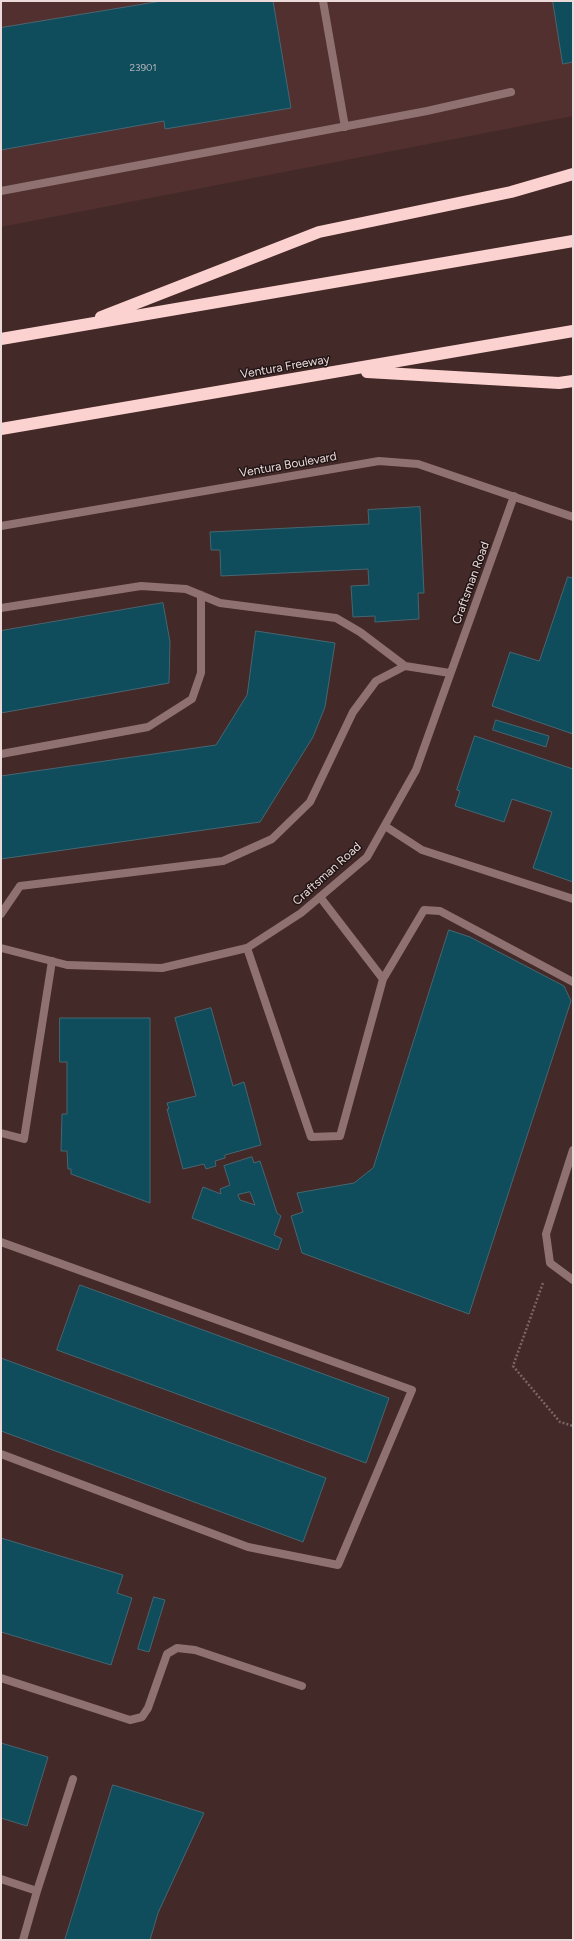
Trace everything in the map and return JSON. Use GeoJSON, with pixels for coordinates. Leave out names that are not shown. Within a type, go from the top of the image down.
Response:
{"type":"FeatureCollection","features":[{"type":"Feature","properties":{"kind":"highway"},"geometry":{"type":"LineString","coordinates":[[77,326],[319,232],[511,192],[573,174]]}},
{"type":"Feature","properties":{"kind":"highway"},"geometry":{"type":"LineString","coordinates":[[1,339],[573,241]]}},
{"type":"Feature","properties":{"kind":"highway","name":"Ventura Freeway"},"geometry":{"type":"LineString","coordinates":[[1,429],[573,331]]}},
{"type":"Feature","properties":{"kind":"highway"},"geometry":{"type":"LineString","coordinates":[[346,370],[559,383],[573,381]]}},
{"type":"Feature","properties":{"kind":"street"},"geometry":{"type":"LineString","coordinates":[[323,1],[344,127]]}},
{"type":"Feature","properties":{"kind":"street"},"geometry":{"type":"LineString","coordinates":[[1,191],[427,111],[511,92]]}},
{"type":"Feature","properties":{"kind":"street","name":"Ventura Boulevard"},"geometry":{"type":"LineString","coordinates":[[1,526],[379,462],[418,464],[573,517]]}},
{"type":"Feature","properties":{"kind":"street","name":"Craftsman Road"},"geometry":{"type":"LineString","coordinates":[[1,948],[67,965],[162,968],[247,948],[301,913],[368,857],[416,770],[514,496]]}},
{"type":"Feature","properties":{"kind":"street"},"geometry":{"type":"LineString","coordinates":[[1,608],[141,586],[186,589],[220,603],[336,618],[360,632],[406,666],[450,672]]}},
{"type":"Feature","properties":{"kind":"street"},"geometry":{"type":"LineString","coordinates":[[1,754],[148,727],[192,699],[201,673],[201,595]]}},
{"type":"Feature","properties":{"kind":"street"},"geometry":{"type":"LineString","coordinates":[[1,914],[20,886],[223,861],[272,839],[310,802],[353,712],[376,681],[406,666]]}},
{"type":"Feature","properties":{"kind":"street"},"geometry":{"type":"LineString","coordinates":[[385,826],[422,850],[573,899]]}},
{"type":"Feature","properties":{"kind":"street"},"geometry":{"type":"LineString","coordinates":[[320,897],[383,979]]}},
{"type":"Feature","properties":{"kind":"street"},"geometry":{"type":"LineString","coordinates":[[247,948],[311,1137],[340,1136],[383,979],[424,910],[440,911],[573,982]]}},
{"type":"Feature","properties":{"kind":"street"},"geometry":{"type":"LineString","coordinates":[[1,1133],[24,1139],[52,961]]}},
{"type":"Feature","properties":{"kind":"street"},"geometry":{"type":"LineString","coordinates":[[573,1150],[546,1234],[550,1264],[573,1280]]}},
{"type":"Feature","properties":{"kind":"street"},"geometry":{"type":"LineString","coordinates":[[1,1242],[412,1390],[338,1565],[248,1547],[1,1454]]}},
{"type":"Feature","properties":{"kind":"street"},"geometry":{"type":"LineString","coordinates":[[1,1678],[130,1720],[142,1717],[148,1708],[167,1654],[178,1648],[195,1650],[302,1686]]}},
{"type":"Feature","properties":{"kind":"street"},"geometry":{"type":"LineString","coordinates":[[23,1940],[73,1779]]}},
{"type":"Feature","properties":{"kind":"street"},"geometry":{"type":"LineString","coordinates":[[1,1879],[37,1891]]}},
{"type":"Feature","properties":{"kind":"path"},"geometry":{"type":"LineString","coordinates":[[550,1264],[513,1366],[560,1422],[573,1426]]}},
{"type":"Feature","properties":{"kind":"shaded area"},"geometry":{"type":"Polygon","coordinates":[[[1,1],[573,1],[573,116],[1,227],[1,1]]]}},
{"type":"Feature","properties":{"kind":"building"},"geometry":{"type":"Polygon","coordinates":[[[162,1],[273,1],[291,108],[165,129],[164,121],[1,150],[1,28],[162,1]]]}},
{"type":"Feature","properties":{"kind":"building"},"geometry":{"type":"Polygon","coordinates":[[[553,1],[573,1],[573,62],[563,64],[553,1]]]}},
{"type":"Feature","properties":{"kind":"building"},"geometry":{"type":"Polygon","coordinates":[[[420,507],[424,593],[418,593],[419,619],[375,622],[375,616],[353,617],[351,586],[369,585],[368,569],[221,576],[220,550],[211,550],[210,532],[369,524],[368,510],[420,507]]]}},
{"type":"Feature","properties":{"kind":"building"},"geometry":{"type":"Polygon","coordinates":[[[568,577],[573,578],[573,734],[492,706],[510,652],[539,661],[568,577]]]}},
{"type":"Feature","properties":{"kind":"building"},"geometry":{"type":"Polygon","coordinates":[[[163,603],[170,642],[169,683],[1,713],[1,631],[163,603]]]}},
{"type":"Feature","properties":{"kind":"building"},"geometry":{"type":"Polygon","coordinates":[[[256,631],[335,643],[325,707],[313,737],[260,822],[1,859],[1,776],[216,745],[247,695],[256,631]]]}},
{"type":"Feature","properties":{"kind":"building"},"geometry":{"type":"Polygon","coordinates":[[[496,720],[549,736],[546,747],[493,730],[496,720]]]}},
{"type":"Feature","properties":{"kind":"building"},"geometry":{"type":"Polygon","coordinates":[[[475,736],[573,769],[573,882],[533,868],[552,812],[512,799],[504,822],[455,806],[460,791],[457,790],[475,736]]]}},
{"type":"Feature","properties":{"kind":"building"},"geometry":{"type":"Polygon","coordinates":[[[449,930],[470,937],[564,986],[571,1001],[469,1314],[302,1253],[291,1216],[303,1212],[297,1193],[354,1183],[373,1168],[449,930]]]}},
{"type":"Feature","properties":{"kind":"building"},"geometry":{"type":"Polygon","coordinates":[[[211,1008],[233,1086],[244,1082],[261,1145],[225,1155],[225,1158],[215,1161],[216,1166],[206,1169],[204,1164],[183,1169],[167,1109],[169,1109],[167,1103],[196,1096],[175,1018],[211,1008]]]}},
{"type":"Feature","properties":{"kind":"building"},"geometry":{"type":"Polygon","coordinates":[[[60,1018],[150,1018],[150,1203],[71,1174],[71,1169],[68,1169],[67,1151],[61,1151],[62,1114],[67,1114],[67,1062],[60,1062],[60,1018]]]}},
{"type":"Feature","properties":{"kind":"building"},"geometry":{"type":"Polygon","coordinates":[[[252,1157],[254,1163],[260,1161],[277,1213],[281,1216],[274,1235],[282,1239],[278,1250],[192,1218],[203,1187],[221,1194],[220,1189],[230,1185],[224,1166],[252,1157]],[[250,1192],[238,1195],[240,1200],[255,1205],[250,1192]]]}},
{"type":"Feature","properties":{"kind":"building"},"geometry":{"type":"Polygon","coordinates":[[[80,1285],[389,1398],[366,1463],[57,1350],[80,1285]]]}},
{"type":"Feature","properties":{"kind":"building"},"geometry":{"type":"Polygon","coordinates":[[[1,1358],[326,1478],[303,1542],[1,1431],[1,1358]]]}},
{"type":"Feature","properties":{"kind":"building"},"geometry":{"type":"Polygon","coordinates":[[[1,1538],[123,1575],[117,1593],[132,1598],[111,1665],[1,1632],[1,1538]]]}},
{"type":"Feature","properties":{"kind":"building"},"geometry":{"type":"Polygon","coordinates":[[[154,1597],[165,1600],[149,1652],[138,1649],[154,1597]]]}},
{"type":"Feature","properties":{"kind":"building"},"geometry":{"type":"Polygon","coordinates":[[[1,1743],[48,1757],[27,1826],[1,1818],[1,1743]]]}},
{"type":"Feature","properties":{"kind":"building"},"geometry":{"type":"Polygon","coordinates":[[[113,1785],[204,1813],[158,1913],[150,1940],[65,1940],[113,1785]]]}}]}
